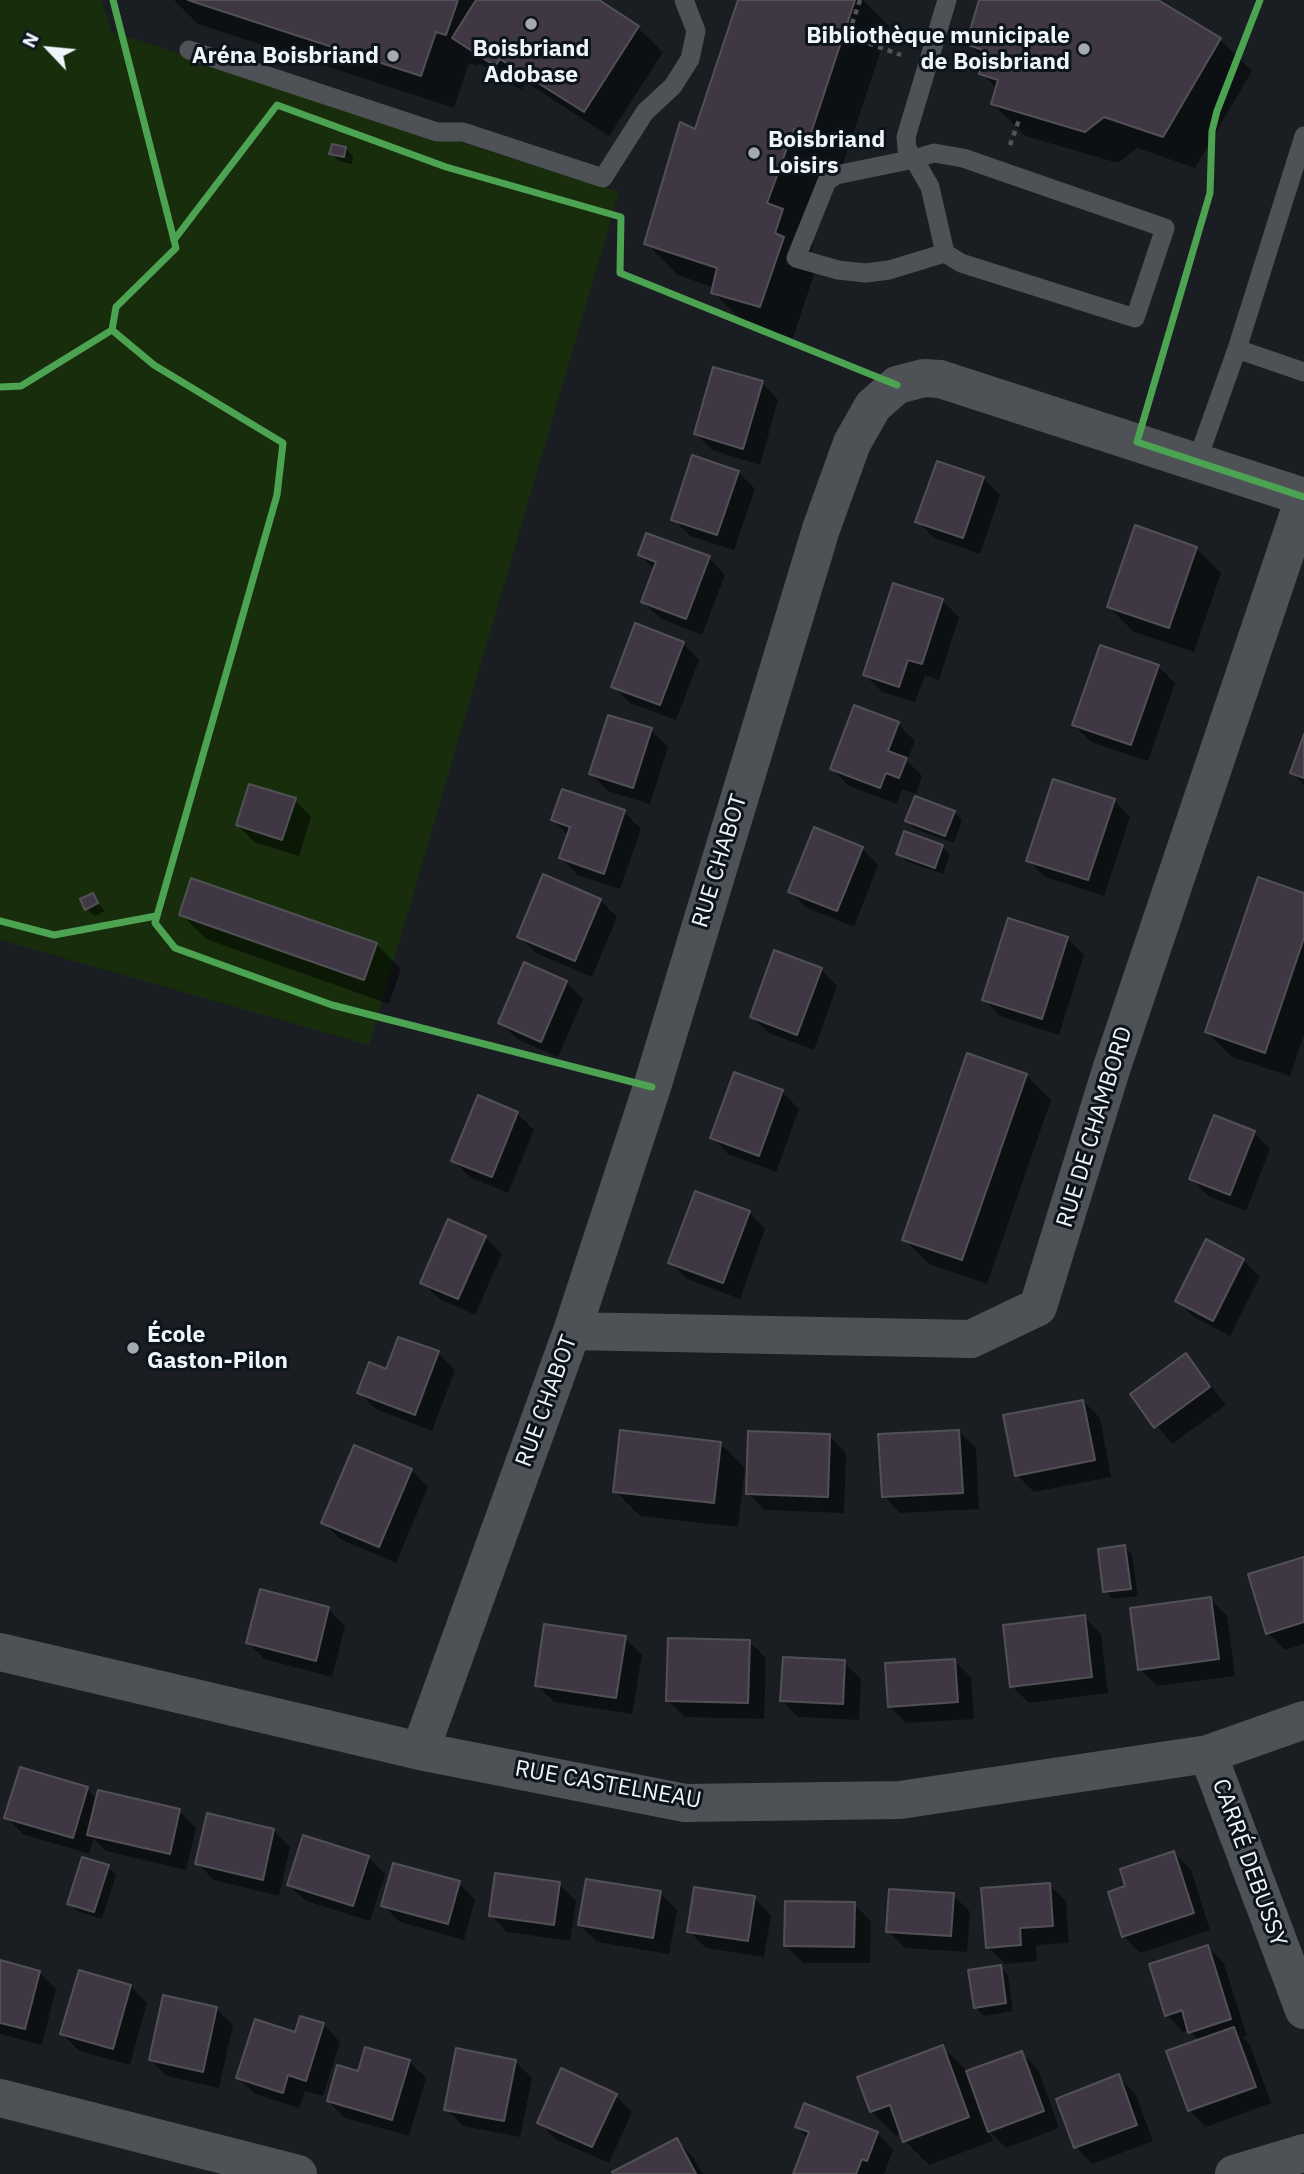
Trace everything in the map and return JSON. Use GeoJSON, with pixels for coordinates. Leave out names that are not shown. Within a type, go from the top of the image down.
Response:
{"type":"FeatureCollection","features":[{"type":"Feature","properties":{"kind":"street","name":"RUE CHABOT"},"geometry":{"type":"LineString","coordinates":[[420,1751],[572,1331],[652,1087],[821,529],[852,443],[873,406],[897,385],[923,378],[940,379],[1304,498]]}},
{"type":"Feature","properties":{"kind":"street","name":"RUE DE CHAMBORD"},"geometry":{"type":"LineString","coordinates":[[572,1331],[971,1339],[1038,1307],[1111,1070],[1304,498]]}},
{"type":"Feature","properties":{"kind":"street","name":"RUE CASTELNEAU"},"geometry":{"type":"LineString","coordinates":[[0,1652],[420,1751],[685,1803],[900,1800],[1208,1754],[1304,1720]]}},
{"type":"Feature","properties":{"kind":"street","name":"CARRÉ DEBUSSY"},"geometry":{"type":"LineString","coordinates":[[1208,1754],[1304,2010]]}},
{"type":"Feature","properties":{"kind":"street"},"geometry":{"type":"LineString","coordinates":[[0,2098],[298,2174]]}},
{"type":"Feature","properties":{"kind":"street"},"geometry":{"type":"LineString","coordinates":[[1234,2174],[1304,2153]]}},
{"type":"Feature","properties":{"kind":"lane"},"geometry":{"type":"LineString","coordinates":[[190,50],[437,132],[463,132],[603,178],[645,112],[673,86],[690,59],[696,31],[684,0]]}},
{"type":"Feature","properties":{"kind":"lane"},"geometry":{"type":"LineString","coordinates":[[945,253],[903,267],[866,274],[838,270],[796,258],[827,181],[836,175],[914,159],[934,153],[963,158],[1165,228],[1135,318],[961,263],[945,253],[936,202],[914,159],[907,149],[906,127],[947,0]]}},
{"type":"Feature","properties":{"kind":"lane"},"geometry":{"type":"LineString","coordinates":[[1197,461],[1237,349],[1304,135]]}},
{"type":"Feature","properties":{"kind":"lane"},"geometry":{"type":"LineString","coordinates":[[1237,349],[1304,372]]}},
{"type":"Feature","properties":{"kind":"path"},"geometry":{"type":"LineString","coordinates":[[860,0],[848,36],[909,57]]}},
{"type":"Feature","properties":{"kind":"green space"},"geometry":{"type":"Polygon","coordinates":[[[0,0],[101,0],[112,32],[619,192],[369,1045],[0,940],[0,0]]]}},
{"type":"Feature","properties":{"kind":"building","name":"Aréna Boisbriand"},"geometry":{"type":"Polygon","coordinates":[[[188,0],[458,0],[446,35],[436,32],[421,76],[188,0]]]}},
{"type":"Feature","properties":{"kind":"building","name":"Boisbriand Adobase"},"geometry":{"type":"Polygon","coordinates":[[[476,0],[599,0],[639,26],[584,112],[500,59],[495,66],[452,38],[476,0]]]}},
{"type":"Feature","properties":{"kind":"building"},"geometry":{"type":"Polygon","coordinates":[[[738,0],[855,0],[810,136],[794,129],[767,203],[783,209],[775,233],[784,237],[760,307],[711,293],[717,268],[644,244],[680,122],[695,129],[738,0]]]}},
{"type":"Feature","properties":{"kind":"building"},"geometry":{"type":"Polygon","coordinates":[[[979,0],[1158,0],[1221,38],[1163,137],[1104,117],[1085,132],[991,104],[998,80],[979,74],[985,51],[966,44],[979,0]]]}},
{"type":"Feature","properties":{"kind":"building"},"geometry":{"type":"Polygon","coordinates":[[[332,144],[346,147],[344,157],[329,154],[332,144]]]}},
{"type":"Feature","properties":{"kind":"building"},"geometry":{"type":"Polygon","coordinates":[[[713,367],[763,381],[743,449],[694,434],[713,367]]]}},
{"type":"Feature","properties":{"kind":"building"},"geometry":{"type":"Polygon","coordinates":[[[692,455],[739,471],[717,535],[671,520],[692,455]]]}},
{"type":"Feature","properties":{"kind":"building"},"geometry":{"type":"Polygon","coordinates":[[[937,461],[984,477],[963,538],[915,522],[937,461]]]}},
{"type":"Feature","properties":{"kind":"building"},"geometry":{"type":"Polygon","coordinates":[[[1135,525],[1197,547],[1169,628],[1107,607],[1135,525]]]}},
{"type":"Feature","properties":{"kind":"building"},"geometry":{"type":"Polygon","coordinates":[[[646,533],[710,556],[686,619],[641,602],[656,562],[638,555],[646,533]]]}},
{"type":"Feature","properties":{"kind":"building"},"geometry":{"type":"Polygon","coordinates":[[[893,583],[943,599],[922,664],[908,660],[899,687],[863,675],[893,583]]]}},
{"type":"Feature","properties":{"kind":"building"},"geometry":{"type":"Polygon","coordinates":[[[635,623],[684,642],[660,705],[611,687],[635,623]]]}},
{"type":"Feature","properties":{"kind":"building"},"geometry":{"type":"Polygon","coordinates":[[[1100,645],[1159,665],[1131,745],[1072,725],[1100,645]]]}},
{"type":"Feature","properties":{"kind":"building"},"geometry":{"type":"Polygon","coordinates":[[[854,705],[899,722],[888,751],[907,758],[899,778],[886,773],[880,788],[830,769],[854,705]]]}},
{"type":"Feature","properties":{"kind":"building"},"geometry":{"type":"Polygon","coordinates":[[[608,715],[652,728],[633,788],[589,774],[608,715]]]}},
{"type":"Feature","properties":{"kind":"building"},"geometry":{"type":"Polygon","coordinates":[[[1304,734],[1304,778],[1290,773],[1304,734]]]}},
{"type":"Feature","properties":{"kind":"building"},"geometry":{"type":"Polygon","coordinates":[[[1053,779],[1115,799],[1088,880],[1026,861],[1053,779]]]}},
{"type":"Feature","properties":{"kind":"building"},"geometry":{"type":"Polygon","coordinates":[[[249,784],[296,798],[282,840],[236,825],[249,784]]]}},
{"type":"Feature","properties":{"kind":"building"},"geometry":{"type":"Polygon","coordinates":[[[562,789],[625,810],[604,874],[559,858],[570,827],[551,820],[562,789]]]}},
{"type":"Feature","properties":{"kind":"building"},"geometry":{"type":"Polygon","coordinates":[[[915,796],[955,811],[945,836],[905,821],[915,796]]]}},
{"type":"Feature","properties":{"kind":"building"},"geometry":{"type":"Polygon","coordinates":[[[814,827],[863,847],[837,911],[788,892],[814,827]]]}},
{"type":"Feature","properties":{"kind":"building"},"geometry":{"type":"Polygon","coordinates":[[[904,831],[943,845],[935,868],[896,854],[904,831]]]}},
{"type":"Feature","properties":{"kind":"building"},"geometry":{"type":"Polygon","coordinates":[[[543,874],[601,899],[575,961],[517,937],[543,874]]]}},
{"type":"Feature","properties":{"kind":"building"},"geometry":{"type":"Polygon","coordinates":[[[1258,877],[1304,893],[1304,938],[1265,1053],[1205,1032],[1258,877]]]}},
{"type":"Feature","properties":{"kind":"building"},"geometry":{"type":"Polygon","coordinates":[[[191,878],[377,943],[364,980],[179,915],[191,878]]]}},
{"type":"Feature","properties":{"kind":"building"},"geometry":{"type":"Polygon","coordinates":[[[93,893],[98,903],[85,910],[80,899],[93,893]]]}},
{"type":"Feature","properties":{"kind":"building"},"geometry":{"type":"Polygon","coordinates":[[[1008,918],[1068,937],[1042,1019],[982,1000],[1008,918]]]}},
{"type":"Feature","properties":{"kind":"building"},"geometry":{"type":"Polygon","coordinates":[[[774,950],[822,968],[797,1035],[750,1017],[774,950]]]}},
{"type":"Feature","properties":{"kind":"building"},"geometry":{"type":"Polygon","coordinates":[[[524,962],[567,981],[541,1042],[498,1023],[524,962]]]}},
{"type":"Feature","properties":{"kind":"building"},"geometry":{"type":"Polygon","coordinates":[[[967,1053],[1027,1074],[962,1260],[902,1240],[967,1053]]]}},
{"type":"Feature","properties":{"kind":"building"},"geometry":{"type":"Polygon","coordinates":[[[734,1072],[783,1090],[759,1156],[710,1138],[734,1072]]]}},
{"type":"Feature","properties":{"kind":"building"},"geometry":{"type":"Polygon","coordinates":[[[478,1095],[518,1112],[492,1177],[451,1161],[478,1095]]]}},
{"type":"Feature","properties":{"kind":"building"},"geometry":{"type":"Polygon","coordinates":[[[1214,1115],[1255,1131],[1230,1195],[1189,1179],[1214,1115]]]}},
{"type":"Feature","properties":{"kind":"building"},"geometry":{"type":"Polygon","coordinates":[[[695,1191],[750,1211],[723,1283],[668,1263],[695,1191]]]}},
{"type":"Feature","properties":{"kind":"building"},"geometry":{"type":"Polygon","coordinates":[[[448,1219],[486,1236],[458,1299],[420,1283],[448,1219]]]}},
{"type":"Feature","properties":{"kind":"building"},"geometry":{"type":"Polygon","coordinates":[[[1206,1239],[1244,1259],[1213,1321],[1175,1301],[1206,1239]]]}},
{"type":"Feature","properties":{"kind":"building"},"geometry":{"type":"Polygon","coordinates":[[[398,1337],[439,1351],[415,1415],[357,1393],[369,1362],[386,1369],[398,1337]]]}},
{"type":"Feature","properties":{"kind":"building"},"geometry":{"type":"Polygon","coordinates":[[[1186,1353],[1210,1387],[1154,1428],[1130,1394],[1186,1353]]]}},
{"type":"Feature","properties":{"kind":"building"},"geometry":{"type":"Polygon","coordinates":[[[1083,1400],[1095,1460],[1015,1476],[1003,1415],[1083,1400]]]}},
{"type":"Feature","properties":{"kind":"building"},"geometry":{"type":"Polygon","coordinates":[[[620,1430],[721,1442],[714,1503],[613,1492],[620,1430]]]}},
{"type":"Feature","properties":{"kind":"building"},"geometry":{"type":"Polygon","coordinates":[[[959,1430],[963,1493],[882,1497],[878,1434],[959,1430]]]}},
{"type":"Feature","properties":{"kind":"building"},"geometry":{"type":"Polygon","coordinates":[[[748,1431],[830,1434],[828,1497],[746,1494],[748,1431]]]}},
{"type":"Feature","properties":{"kind":"building"},"geometry":{"type":"Polygon","coordinates":[[[354,1445],[412,1469],[379,1547],[321,1523],[354,1445]]]}},
{"type":"Feature","properties":{"kind":"building"},"geometry":{"type":"Polygon","coordinates":[[[1125,1545],[1131,1589],[1103,1592],[1098,1549],[1125,1545]]]}},
{"type":"Feature","properties":{"kind":"building"},"geometry":{"type":"Polygon","coordinates":[[[1304,1557],[1304,1622],[1266,1634],[1248,1574],[1304,1557]]]}},
{"type":"Feature","properties":{"kind":"building"},"geometry":{"type":"Polygon","coordinates":[[[260,1589],[329,1607],[316,1661],[246,1643],[260,1589]]]}},
{"type":"Feature","properties":{"kind":"building"},"geometry":{"type":"Polygon","coordinates":[[[1211,1597],[1219,1659],[1138,1670],[1130,1608],[1211,1597]]]}},
{"type":"Feature","properties":{"kind":"building"},"geometry":{"type":"Polygon","coordinates":[[[1085,1615],[1092,1677],[1010,1687],[1003,1625],[1085,1615]]]}},
{"type":"Feature","properties":{"kind":"building"},"geometry":{"type":"Polygon","coordinates":[[[544,1624],[626,1636],[616,1698],[535,1686],[544,1624]]]}},
{"type":"Feature","properties":{"kind":"building"},"geometry":{"type":"Polygon","coordinates":[[[668,1638],[750,1640],[748,1703],[666,1701],[668,1638]]]}},
{"type":"Feature","properties":{"kind":"building"},"geometry":{"type":"Polygon","coordinates":[[[783,1657],[845,1660],[843,1704],[780,1701],[783,1657]]]}},
{"type":"Feature","properties":{"kind":"building"},"geometry":{"type":"Polygon","coordinates":[[[955,1659],[958,1702],[888,1707],[885,1663],[955,1659]]]}},
{"type":"Feature","properties":{"kind":"building"},"geometry":{"type":"Polygon","coordinates":[[[20,1767],[88,1787],[73,1838],[4,1818],[20,1767]]]}},
{"type":"Feature","properties":{"kind":"building"},"geometry":{"type":"Polygon","coordinates":[[[98,1790],[180,1809],[170,1854],[87,1835],[98,1790]]]}},
{"type":"Feature","properties":{"kind":"building"},"geometry":{"type":"Polygon","coordinates":[[[207,1813],[274,1829],[263,1880],[195,1864],[207,1813]]]}},
{"type":"Feature","properties":{"kind":"building"},"geometry":{"type":"Polygon","coordinates":[[[303,1835],[369,1856],[353,1906],[287,1885],[303,1835]]]}},
{"type":"Feature","properties":{"kind":"building"},"geometry":{"type":"Polygon","coordinates":[[[1174,1851],[1194,1913],[1122,1937],[1108,1892],[1125,1886],[1120,1869],[1174,1851]]]}},
{"type":"Feature","properties":{"kind":"building"},"geometry":{"type":"Polygon","coordinates":[[[82,1857],[109,1865],[94,1912],[67,1904],[82,1857]]]}},
{"type":"Feature","properties":{"kind":"building"},"geometry":{"type":"Polygon","coordinates":[[[393,1863],[460,1881],[448,1924],[381,1906],[393,1863]]]}},
{"type":"Feature","properties":{"kind":"building"},"geometry":{"type":"Polygon","coordinates":[[[495,1873],[560,1882],[554,1925],[489,1916],[495,1873]]]}},
{"type":"Feature","properties":{"kind":"building"},"geometry":{"type":"Polygon","coordinates":[[[586,1879],[661,1891],[653,1938],[578,1925],[586,1879]]]}},
{"type":"Feature","properties":{"kind":"building"},"geometry":{"type":"Polygon","coordinates":[[[1050,1883],[1053,1926],[1020,1928],[1021,1945],[986,1948],[981,1888],[1050,1883]]]}},
{"type":"Feature","properties":{"kind":"building"},"geometry":{"type":"Polygon","coordinates":[[[694,1887],[755,1896],[748,1941],[687,1932],[694,1887]]]}},
{"type":"Feature","properties":{"kind":"building"},"geometry":{"type":"Polygon","coordinates":[[[889,1889],[954,1893],[951,1936],[886,1932],[889,1889]]]}},
{"type":"Feature","properties":{"kind":"building"},"geometry":{"type":"Polygon","coordinates":[[[785,1901],[855,1902],[854,1947],[784,1946],[785,1901]]]}},
{"type":"Feature","properties":{"kind":"building"},"geometry":{"type":"Polygon","coordinates":[[[1208,1945],[1231,2019],[1188,2033],[1182,2010],[1165,2016],[1149,1964],[1208,1945]]]}},
{"type":"Feature","properties":{"kind":"building"},"geometry":{"type":"Polygon","coordinates":[[[0,1960],[40,1971],[25,2029],[0,2023],[0,1960]]]}},
{"type":"Feature","properties":{"kind":"building"},"geometry":{"type":"Polygon","coordinates":[[[1001,1965],[1006,2003],[974,2008],[968,1970],[1001,1965]]]}},
{"type":"Feature","properties":{"kind":"building"},"geometry":{"type":"Polygon","coordinates":[[[79,1970],[131,1985],[113,2049],[60,2034],[79,1970]]]}},
{"type":"Feature","properties":{"kind":"building"},"geometry":{"type":"Polygon","coordinates":[[[163,1995],[217,2007],[203,2072],[149,2060],[163,1995]]]}},
{"type":"Feature","properties":{"kind":"building"},"geometry":{"type":"Polygon","coordinates":[[[300,2016],[324,2023],[306,2081],[288,2075],[283,2093],[236,2078],[255,2019],[295,2032],[300,2016]]]}},
{"type":"Feature","properties":{"kind":"building"},"geometry":{"type":"Polygon","coordinates":[[[1234,2027],[1256,2087],[1188,2111],[1166,2051],[1234,2027]]]}},
{"type":"Feature","properties":{"kind":"building"},"geometry":{"type":"Polygon","coordinates":[[[943,2045],[969,2117],[903,2142],[890,2105],[870,2112],[857,2077],[943,2045]]]}},
{"type":"Feature","properties":{"kind":"building"},"geometry":{"type":"Polygon","coordinates":[[[365,2047],[410,2060],[392,2120],[327,2101],[337,2065],[358,2071],[365,2047]]]}},
{"type":"Feature","properties":{"kind":"building"},"geometry":{"type":"Polygon","coordinates":[[[456,2048],[516,2060],[504,2121],[444,2110],[456,2048]]]}},
{"type":"Feature","properties":{"kind":"building"},"geometry":{"type":"Polygon","coordinates":[[[1022,2051],[1044,2111],[988,2132],[966,2071],[1022,2051]]]}},
{"type":"Feature","properties":{"kind":"building"},"geometry":{"type":"Polygon","coordinates":[[[561,2068],[617,2094],[592,2147],[537,2123],[561,2068]]]}},
{"type":"Feature","properties":{"kind":"building"},"geometry":{"type":"Polygon","coordinates":[[[1119,2074],[1137,2125],[1074,2148],[1056,2099],[1119,2074]]]}},
{"type":"Feature","properties":{"kind":"building"},"geometry":{"type":"Polygon","coordinates":[[[804,2103],[878,2132],[867,2161],[862,2159],[856,2174],[793,2174],[809,2132],[795,2127],[804,2103]]]}},
{"type":"Feature","properties":{"kind":"building"},"geometry":{"type":"Polygon","coordinates":[[[677,2138],[696,2174],[613,2174],[612,2172],[677,2138]]]}},
{"type":"Feature","properties":{"kind":"cycle path"},"geometry":{"type":"LineString","coordinates":[[112,330],[116,307],[176,248],[113,0]]}},
{"type":"Feature","properties":{"kind":"cycle path"},"geometry":{"type":"LineString","coordinates":[[1260,0],[1217,111],[1212,131],[1210,193],[1137,442],[1304,497]]}},
{"type":"Feature","properties":{"kind":"cycle path"},"geometry":{"type":"LineString","coordinates":[[174,240],[277,105],[446,167],[621,217],[620,273],[897,385]]}},
{"type":"Feature","properties":{"kind":"cycle path"},"geometry":{"type":"LineString","coordinates":[[0,387],[21,386],[112,330],[154,365],[283,443],[277,495],[155,923],[175,948],[332,1005],[652,1087]]}},
{"type":"Feature","properties":{"kind":"cycle path"},"geometry":{"type":"LineString","coordinates":[[0,921],[54,935],[156,916]]}},
{"type":"Feature","properties":{"kind":"place","name":"Boisbriand Adobase"},"geometry":{"type":"Point","coordinates":[531,24]}},
{"type":"Feature","properties":{"kind":"place","name":"Bibliothèque municipale de Boisbriand"},"geometry":{"type":"Point","coordinates":[1084,49]}},
{"type":"Feature","properties":{"kind":"place","name":"Aréna Boisbriand"},"geometry":{"type":"Point","coordinates":[393,56]}},
{"type":"Feature","properties":{"kind":"place","name":"Boisbriand Loisirs"},"geometry":{"type":"Point","coordinates":[754,153]}},
{"type":"Feature","properties":{"kind":"place","name":"École Gaston-Pilon"},"geometry":{"type":"Point","coordinates":[133,1348]}}]}
